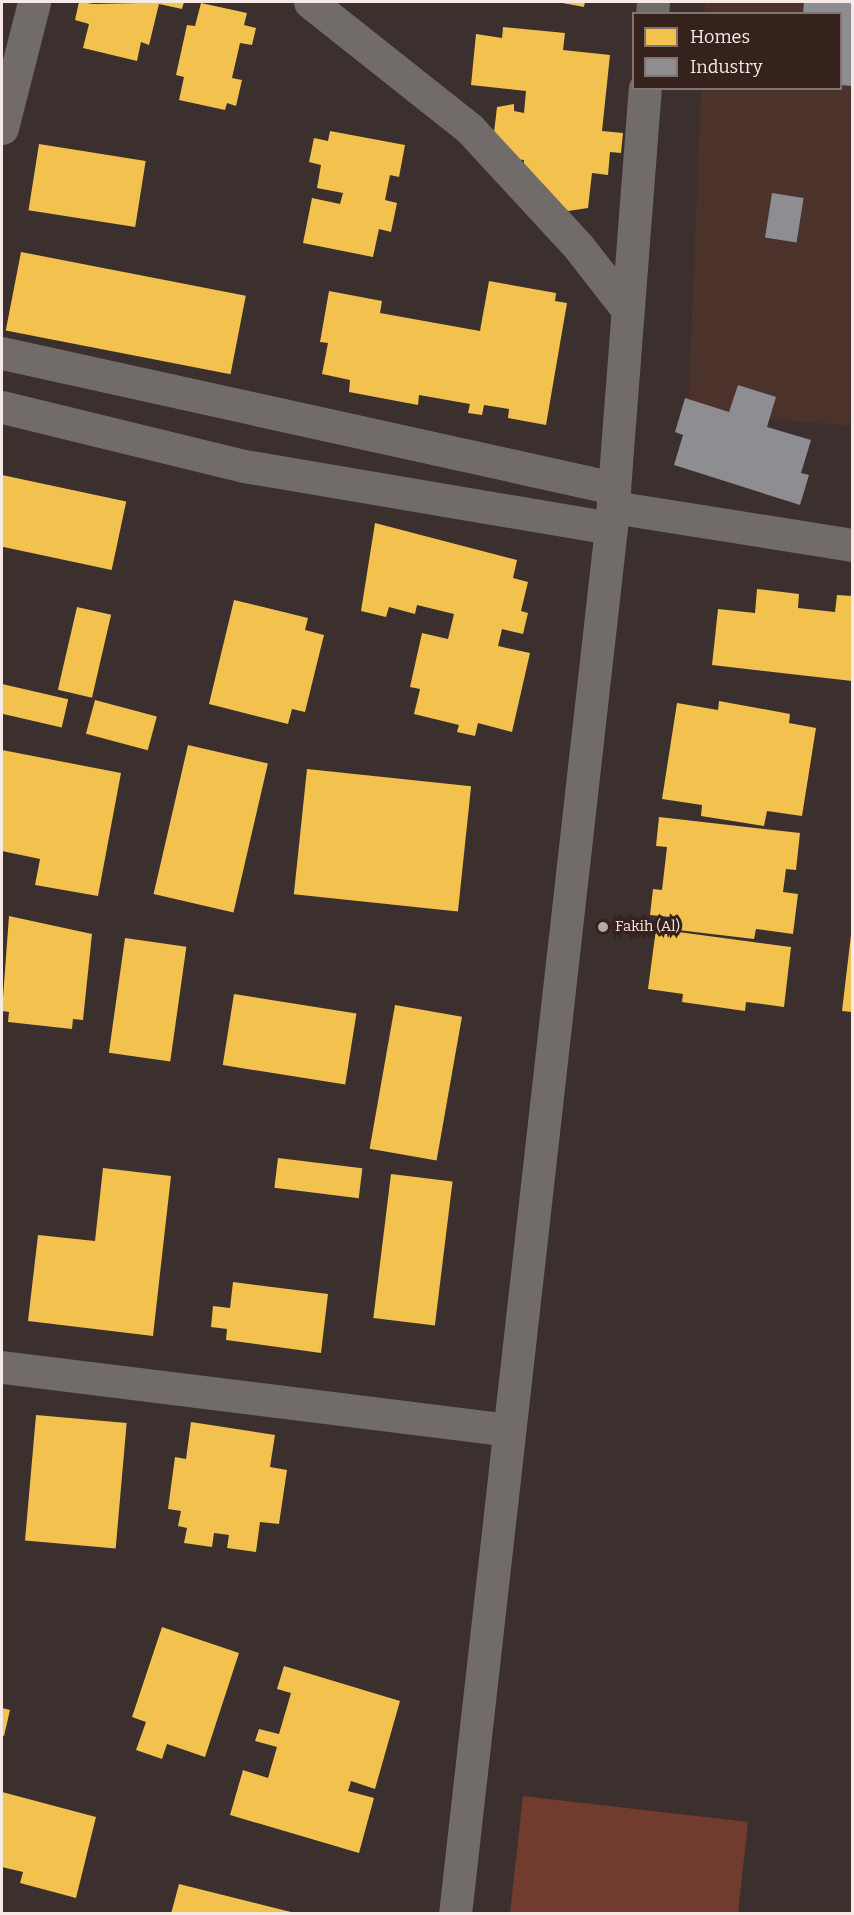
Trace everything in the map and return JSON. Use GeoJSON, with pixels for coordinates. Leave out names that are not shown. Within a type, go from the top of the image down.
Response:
{"type":"FeatureCollection","features":[{"type":"Feature","properties":{"kind":"street"},"geometry":{"type":"LineString","coordinates":[[2,128],[34,2]]}},
{"type":"Feature","properties":{"kind":"street"},"geometry":{"type":"LineString","coordinates":[[310,2],[470,129],[541,203],[627,309]]}},
{"type":"Feature","properties":{"kind":"street"},"geometry":{"type":"LineString","coordinates":[[454,1914],[613,507],[645,90]]}},
{"type":"Feature","properties":{"kind":"street"},"geometry":{"type":"LineString","coordinates":[[2,353],[613,507]]}},
{"type":"Feature","properties":{"kind":"street"},"geometry":{"type":"LineString","coordinates":[[2,407],[244,466],[613,507],[852,545]]}},
{"type":"Feature","properties":{"kind":"street"},"geometry":{"type":"LineString","coordinates":[[2,1367],[509,1430]]}},
{"type":"Feature","properties":{"kind":"shaded area"},"geometry":{"type":"Polygon","coordinates":[[[705,2],[852,2],[852,426],[688,412],[701,90],[842,90],[842,12],[705,12],[705,2]]]}},
{"type":"Feature","properties":{"kind":"shaded area"},"geometry":{"type":"Polygon","coordinates":[[[523,1796],[748,1822],[738,1913],[510,1913],[523,1796]]]}},
{"type":"Feature","properties":{"kind":"building: Homes"},"geometry":{"type":"Polygon","coordinates":[[[79,2],[94,4],[184,2],[182,9],[159,4],[149,45],[141,42],[137,61],[83,48],[89,24],[75,20],[79,2]]]}},
{"type":"Feature","properties":{"kind":"building: Homes"},"geometry":{"type":"Polygon","coordinates":[[[557,2],[585,2],[584,7],[557,2]]]}},
{"type":"Feature","properties":{"kind":"building: Homes"},"geometry":{"type":"Polygon","coordinates":[[[201,3],[247,13],[244,25],[256,28],[252,45],[240,43],[232,78],[242,80],[236,106],[227,103],[225,110],[179,100],[184,77],[176,75],[187,25],[195,26],[201,3]]]}},
{"type":"Feature","properties":{"kind":"building: Homes"},"geometry":{"type":"Polygon","coordinates":[[[503,27],[565,33],[563,50],[610,55],[602,131],[623,133],[621,153],[610,152],[608,175],[592,173],[588,208],[568,211],[523,173],[524,160],[502,158],[492,149],[497,107],[514,104],[514,111],[524,113],[526,91],[471,85],[476,34],[502,38],[503,27]]]}},
{"type":"Feature","properties":{"kind":"building: Homes"},"geometry":{"type":"Polygon","coordinates":[[[330,131],[405,145],[399,177],[390,175],[385,200],[397,203],[391,232],[379,229],[373,257],[303,243],[312,198],[340,204],[343,193],[317,188],[321,165],[309,162],[314,138],[328,141],[330,131]]]}},
{"type":"Feature","properties":{"kind":"building: Homes"},"geometry":{"type":"Polygon","coordinates":[[[39,144],[146,161],[135,227],[29,210],[39,144]]]}},
{"type":"Feature","properties":{"kind":"building: Homes"},"geometry":{"type":"Polygon","coordinates":[[[21,252],[246,296],[231,374],[6,331],[21,252]]]}},
{"type":"Feature","properties":{"kind":"building: Homes"},"geometry":{"type":"Polygon","coordinates":[[[489,281],[556,293],[555,301],[567,303],[546,425],[508,418],[509,409],[484,405],[482,415],[468,413],[470,404],[419,395],[418,405],[349,392],[350,380],[322,374],[328,343],[320,342],[329,291],[382,301],[380,313],[480,331],[489,281]]]}},
{"type":"Feature","properties":{"kind":"building: Homes"},"geometry":{"type":"Polygon","coordinates":[[[2,475],[126,501],[112,570],[2,547],[2,475]]]}},
{"type":"Feature","properties":{"kind":"building: Homes"},"geometry":{"type":"Polygon","coordinates":[[[375,523],[517,560],[513,578],[528,582],[521,611],[528,613],[523,634],[502,629],[498,646],[530,653],[512,732],[478,723],[475,736],[457,732],[459,725],[414,714],[420,689],[410,687],[422,633],[448,639],[454,614],[417,605],[415,614],[389,607],[386,617],[361,611],[375,523]]]}},
{"type":"Feature","properties":{"kind":"building: Homes"},"geometry":{"type":"Polygon","coordinates":[[[757,589],[799,594],[798,608],[835,612],[837,595],[852,596],[852,681],[712,665],[718,609],[755,613],[757,589]]]}},
{"type":"Feature","properties":{"kind":"building: Homes"},"geometry":{"type":"Polygon","coordinates":[[[234,600],[308,618],[305,630],[324,635],[305,712],[292,709],[288,724],[209,704],[234,600]]]}},
{"type":"Feature","properties":{"kind":"building: Homes"},"geometry":{"type":"Polygon","coordinates":[[[77,607],[111,615],[92,698],[58,690],[77,607]]]}},
{"type":"Feature","properties":{"kind":"building: Homes"},"geometry":{"type":"Polygon","coordinates":[[[2,684],[68,699],[62,728],[2,714],[2,684]]]}},
{"type":"Feature","properties":{"kind":"building: Homes"},"geometry":{"type":"Polygon","coordinates":[[[95,700],[157,717],[148,750],[86,734],[95,700]]]}},
{"type":"Feature","properties":{"kind":"building: Homes"},"geometry":{"type":"Polygon","coordinates":[[[719,701],[790,714],[789,723],[816,728],[802,816],[767,811],[764,826],[701,816],[702,805],[662,799],[677,703],[718,710],[719,701]]]}},
{"type":"Feature","properties":{"kind":"building: Homes"},"geometry":{"type":"Polygon","coordinates":[[[188,745],[268,763],[233,913],[154,894],[188,745]]]}},
{"type":"Feature","properties":{"kind":"building: Homes"},"geometry":{"type":"Polygon","coordinates":[[[2,750],[121,773],[98,896],[35,885],[40,859],[2,851],[2,750]]]}},
{"type":"Feature","properties":{"kind":"building: Homes"},"geometry":{"type":"Polygon","coordinates":[[[307,769],[471,786],[458,912],[294,894],[307,769]]]}},
{"type":"Feature","properties":{"kind":"building: Homes"},"geometry":{"type":"Polygon","coordinates":[[[659,817],[800,833],[796,870],[786,869],[783,892],[798,894],[793,934],[756,929],[754,939],[678,930],[680,918],[650,915],[653,889],[662,890],[667,847],[656,846],[659,817]]]}},
{"type":"Feature","properties":{"kind":"building: Homes"},"geometry":{"type":"Polygon","coordinates":[[[9,916],[92,934],[83,1020],[73,1019],[72,1029],[8,1022],[9,1012],[2,1011],[9,916]]]}},
{"type":"Feature","properties":{"kind":"building: Homes"},"geometry":{"type":"Polygon","coordinates":[[[656,929],[791,947],[784,1007],[746,1002],[745,1011],[682,1002],[683,994],[648,989],[656,929]]]}},
{"type":"Feature","properties":{"kind":"building: Homes"},"geometry":{"type":"Polygon","coordinates":[[[852,935],[852,1012],[842,1011],[852,935]]]}},
{"type":"Feature","properties":{"kind":"building: Homes"},"geometry":{"type":"Polygon","coordinates":[[[125,938],[186,947],[170,1061],[109,1053],[125,938]]]}},
{"type":"Feature","properties":{"kind":"building: Homes"},"geometry":{"type":"Polygon","coordinates":[[[234,994],[356,1013],[345,1085],[223,1065],[234,994]]]}},
{"type":"Feature","properties":{"kind":"building: Homes"},"geometry":{"type":"Polygon","coordinates":[[[395,1005],[462,1017],[437,1161],[370,1149],[395,1005]]]}},
{"type":"Feature","properties":{"kind":"building: Homes"},"geometry":{"type":"Polygon","coordinates":[[[278,1158],[362,1168],[359,1198],[274,1188],[278,1158]]]}},
{"type":"Feature","properties":{"kind":"building: Homes"},"geometry":{"type":"Polygon","coordinates":[[[103,1168],[171,1176],[153,1336],[28,1321],[38,1235],[95,1241],[103,1168]]]}},
{"type":"Feature","properties":{"kind":"building: Homes"},"geometry":{"type":"Polygon","coordinates":[[[391,1174],[453,1182],[435,1325],[373,1318],[391,1174]]]}},
{"type":"Feature","properties":{"kind":"building: Homes"},"geometry":{"type":"Polygon","coordinates":[[[233,1282],[328,1294],[321,1353],[226,1340],[227,1329],[211,1327],[213,1306],[230,1308],[233,1282]]]}},
{"type":"Feature","properties":{"kind":"building: Homes"},"geometry":{"type":"Polygon","coordinates":[[[36,1415],[127,1423],[116,1548],[25,1541],[36,1415]]]}},
{"type":"Feature","properties":{"kind":"building: Homes"},"geometry":{"type":"Polygon","coordinates":[[[191,1422],[275,1435],[270,1467],[287,1470],[279,1524],[260,1522],[256,1552],[227,1548],[229,1535],[214,1533],[212,1547],[184,1543],[187,1528],[178,1526],[181,1511],[168,1509],[175,1457],[186,1459],[191,1422]]]}},
{"type":"Feature","properties":{"kind":"building: Homes"},"geometry":{"type":"Polygon","coordinates":[[[162,1627],[239,1653],[205,1757],[167,1744],[162,1759],[136,1750],[146,1722],[132,1717],[162,1627]]]}},
{"type":"Feature","properties":{"kind":"building: Homes"},"geometry":{"type":"Polygon","coordinates":[[[284,1666],[400,1701],[375,1789],[351,1781],[348,1791],[374,1798],[359,1853],[230,1815],[243,1770],[268,1778],[277,1747],[255,1741],[259,1729],[279,1734],[291,1693],[277,1689],[284,1666]]]}},
{"type":"Feature","properties":{"kind":"building: Homes"},"geometry":{"type":"Polygon","coordinates":[[[2,1708],[10,1710],[4,1736],[2,1735],[2,1708]]]}},
{"type":"Feature","properties":{"kind":"building: Homes"},"geometry":{"type":"Polygon","coordinates":[[[2,1792],[96,1817],[76,1898],[20,1883],[23,1872],[2,1867],[2,1792]]]}},
{"type":"Feature","properties":{"kind":"building: Homes"},"geometry":{"type":"Polygon","coordinates":[[[179,1884],[295,1913],[295,1914],[171,1914],[179,1884]]]}},
{"type":"Feature","properties":{"kind":"building: Industry"},"geometry":{"type":"Polygon","coordinates":[[[804,2],[852,2],[852,86],[842,85],[842,12],[803,12],[804,2]]]}},
{"type":"Feature","properties":{"kind":"building: Industry"},"geometry":{"type":"Polygon","coordinates":[[[772,193],[804,198],[797,242],[765,237],[772,193]]]}},
{"type":"Feature","properties":{"kind":"building: Industry"},"geometry":{"type":"Polygon","coordinates":[[[738,385],[776,397],[767,427],[811,440],[801,473],[809,475],[800,505],[674,465],[683,435],[675,432],[685,398],[729,412],[738,385]]]}},
{"type":"Feature","properties":{"kind":"place","name":"Fakih (Al)"},"geometry":{"type":"Point","coordinates":[603,927]}}]}
